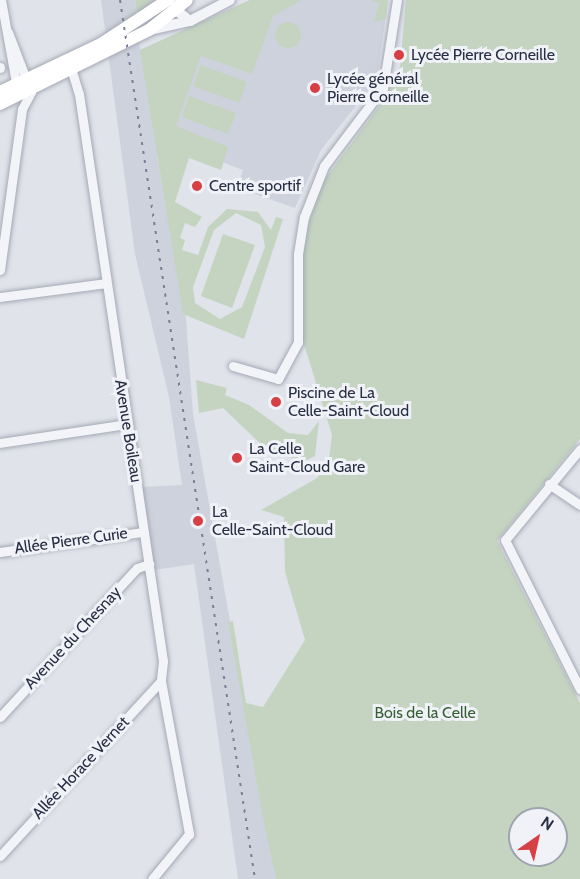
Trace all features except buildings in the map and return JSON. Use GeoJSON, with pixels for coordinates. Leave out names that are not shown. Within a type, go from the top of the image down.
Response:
{"type":"FeatureCollection","features":[{"type":"Feature","properties":{"kind":"main road"},"geometry":{"type":"LineString","coordinates":[[22,90],[27,78],[101,44],[168,0]]}},
{"type":"Feature","properties":{"kind":"main road"},"geometry":{"type":"LineString","coordinates":[[0,104],[22,90],[70,73],[149,30],[176,5],[188,0]]}},
{"type":"Feature","properties":{"kind":"main road"},"geometry":{"type":"LineString","coordinates":[[0,92],[22,90]]}},
{"type":"Feature","properties":{"kind":"street"},"geometry":{"type":"LineString","coordinates":[[0,270],[22,109],[22,90],[4,34],[2,0]]}},
{"type":"Feature","properties":{"kind":"street"},"geometry":{"type":"LineString","coordinates":[[149,30],[190,21],[230,0]]}},
{"type":"Feature","properties":{"kind":"street"},"geometry":{"type":"LineString","coordinates":[[233,366],[278,379],[298,342],[298,254],[304,217],[324,166],[383,88],[397,0]]}},
{"type":"Feature","properties":{"kind":"street"},"geometry":{"type":"LineString","coordinates":[[176,5],[190,21]]}},
{"type":"Feature","properties":{"kind":"street"},"geometry":{"type":"LineString","coordinates":[[4,34],[27,78]]}},
{"type":"Feature","properties":{"kind":"street"},"geometry":{"type":"LineString","coordinates":[[70,73],[71,63],[101,44]]}},
{"type":"Feature","properties":{"kind":"street","name":"Avenue Boileau"},"geometry":{"type":"LineString","coordinates":[[70,73],[79,94],[142,532],[149,564],[161,681],[189,836],[153,879]]}},
{"type":"Feature","properties":{"kind":"street"},"geometry":{"type":"LineString","coordinates":[[0,297],[106,283]]}},
{"type":"Feature","properties":{"kind":"street"},"geometry":{"type":"LineString","coordinates":[[0,443],[127,424]]}},
{"type":"Feature","properties":{"kind":"street"},"geometry":{"type":"LineString","coordinates":[[580,449],[505,540],[578,679],[580,689]]}},
{"type":"Feature","properties":{"kind":"street"},"geometry":{"type":"LineString","coordinates":[[549,484],[580,505]]}},
{"type":"Feature","properties":{"kind":"street","name":"Allée Pierre Curie"},"geometry":{"type":"LineString","coordinates":[[0,552],[142,532]]}},
{"type":"Feature","properties":{"kind":"street","name":"Avenue du Chesnay"},"geometry":{"type":"LineString","coordinates":[[0,717],[137,568],[149,564]]}},
{"type":"Feature","properties":{"kind":"street","name":"Allée Horace Vernet"},"geometry":{"type":"LineString","coordinates":[[0,856],[161,681]]}},
{"type":"Feature","properties":{"kind":"shaded area"},"geometry":{"type":"Polygon","coordinates":[[[101,0],[135,0],[140,50],[250,0],[388,0],[377,79],[321,150],[295,208],[237,188],[243,170],[185,148],[157,156],[186,319],[193,414],[276,879],[238,879],[194,564],[154,570],[142,487],[182,485],[169,397],[135,254],[101,0]]]}},
{"type":"Feature","properties":{"kind":"green space"},"geometry":{"type":"Polygon","coordinates":[[[135,0],[155,0],[137,14],[135,0]]]}},
{"type":"Feature","properties":{"kind":"green space"},"geometry":{"type":"Polygon","coordinates":[[[250,0],[302,0],[273,16],[252,74],[201,56],[176,126],[228,147],[221,170],[189,158],[175,202],[202,217],[195,227],[185,223],[180,238],[185,240],[182,250],[198,255],[208,227],[227,209],[258,212],[271,230],[276,217],[283,219],[244,339],[183,314],[140,50],[250,0]],[[236,213],[214,230],[193,287],[195,303],[220,319],[242,307],[265,247],[261,225],[236,213]]]}},
{"type":"Feature","properties":{"kind":"green space"},"geometry":{"type":"Polygon","coordinates":[[[371,0],[388,0],[386,19],[374,22],[379,3],[371,0]]]}},
{"type":"Feature","properties":{"kind":"green space","name":"Bois de la Celle"},"geometry":{"type":"Polygon","coordinates":[[[406,0],[580,0],[580,439],[497,541],[580,703],[580,879],[276,879],[228,622],[233,621],[246,703],[263,707],[305,640],[285,572],[284,517],[261,510],[317,478],[329,460],[332,435],[300,331],[299,254],[322,183],[383,101],[400,67],[406,0]]]}},
{"type":"Feature","properties":{"kind":"green space"},"geometry":{"type":"Polygon","coordinates":[[[288,22],[297,26],[301,35],[297,44],[288,48],[279,44],[275,35],[279,26],[288,22]]]}},
{"type":"Feature","properties":{"kind":"green space"},"geometry":{"type":"Polygon","coordinates":[[[201,65],[247,82],[239,103],[193,86],[201,65]]]}},
{"type":"Feature","properties":{"kind":"green space"},"geometry":{"type":"Polygon","coordinates":[[[189,96],[236,113],[228,134],[182,117],[189,96]]]}},
{"type":"Feature","properties":{"kind":"green space"},"geometry":{"type":"Polygon","coordinates":[[[223,234],[255,245],[232,308],[201,296],[223,234]]]}},
{"type":"Feature","properties":{"kind":"green space"},"geometry":{"type":"Polygon","coordinates":[[[196,380],[227,388],[225,395],[249,405],[288,433],[308,435],[319,421],[315,456],[303,462],[265,448],[223,408],[199,413],[196,380]]]}},
{"type":"Feature","properties":{"kind":"railway"},"geometry":{"type":"LineString","coordinates":[[120,0],[255,879]]}},
{"type":"Feature","properties":{"kind":"place","name":"Lycée Pierre Corneille"},"geometry":{"type":"Point","coordinates":[399,55]}},
{"type":"Feature","properties":{"kind":"place","name":"Lycée général Pierre Corneille"},"geometry":{"type":"Point","coordinates":[315,88]}},
{"type":"Feature","properties":{"kind":"place","name":"Centre sportif"},"geometry":{"type":"Point","coordinates":[197,186]}},
{"type":"Feature","properties":{"kind":"place","name":"Piscine de La Celle-Saint-Cloud"},"geometry":{"type":"Point","coordinates":[276,402]}},
{"type":"Feature","properties":{"kind":"place","name":"La Celle Saint-Cloud Gare"},"geometry":{"type":"Point","coordinates":[237,458]}},
{"type":"Feature","properties":{"kind":"place","name":"La Celle-Saint-Cloud"},"geometry":{"type":"Point","coordinates":[198,521]}}]}
